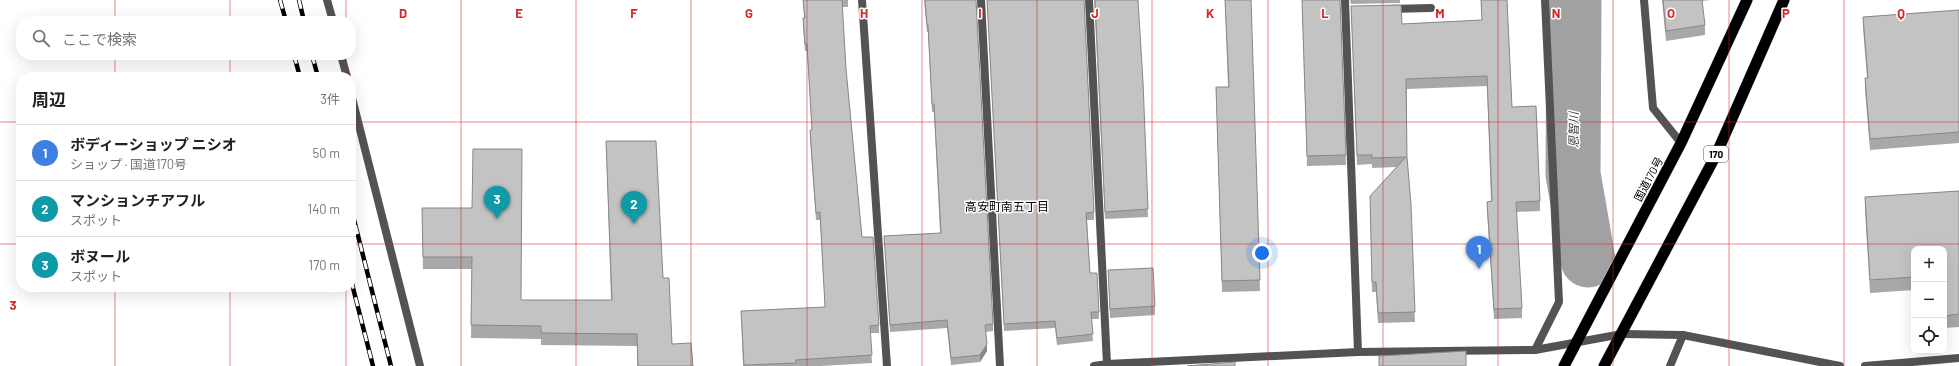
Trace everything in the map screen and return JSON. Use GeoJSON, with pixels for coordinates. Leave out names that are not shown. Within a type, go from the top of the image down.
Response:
{"type":"FeatureCollection","features":[{"type":"Feature","properties":{"kind":"highway","name":"国道170号"},"geometry":{"type":"LineString","coordinates":[[1564,366],[1681,143],[1747,0]]}},
{"type":"Feature","properties":{"kind":"highway","name":"170"},"geometry":{"type":"LineString","coordinates":[[1604,366],[1716,155],[1784,0]]}},
{"type":"Feature","properties":{"kind":"street"},"geometry":{"type":"LineString","coordinates":[[327,0],[331,16]]}},
{"type":"Feature","properties":{"kind":"street"},"geometry":{"type":"LineString","coordinates":[[862,0],[887,366]]}},
{"type":"Feature","properties":{"kind":"street"},"geometry":{"type":"LineString","coordinates":[[981,0],[1000,366]]}},
{"type":"Feature","properties":{"kind":"street"},"geometry":{"type":"LineString","coordinates":[[1089,0],[1107,364]]}},
{"type":"Feature","properties":{"kind":"street"},"geometry":{"type":"LineString","coordinates":[[1345,0],[1349,10],[1358,352]]}},
{"type":"Feature","properties":{"kind":"street"},"geometry":{"type":"LineString","coordinates":[[1535,350],[1559,302],[1545,0]]}},
{"type":"Feature","properties":{"kind":"street"},"geometry":{"type":"LineString","coordinates":[[1644,0],[1653,108],[1681,143]]}},
{"type":"Feature","properties":{"kind":"street"},"geometry":{"type":"LineString","coordinates":[[1384,9],[1431,8]]}},
{"type":"Feature","properties":{"kind":"street"},"geometry":{"type":"LineString","coordinates":[[342,60],[346,72]]}},
{"type":"Feature","properties":{"kind":"street"},"geometry":{"type":"LineString","coordinates":[[356,114],[420,366]]}},
{"type":"Feature","properties":{"kind":"street"},"geometry":{"type":"LineString","coordinates":[[1094,366],[1107,364],[1358,352],[1535,350],[1622,334],[1683,335],[1840,366]]}},
{"type":"Feature","properties":{"kind":"street"},"geometry":{"type":"LineString","coordinates":[[1670,366],[1683,335]]}},
{"type":"Feature","properties":{"kind":"street"},"geometry":{"type":"LineString","coordinates":[[1865,366],[1959,358]]}},
{"type":"Feature","properties":{"kind":"building"},"geometry":{"type":"Polygon","coordinates":[[[803,0],[842,0],[846,69],[862,237],[873,237],[879,325],[870,326],[872,355],[796,360],[796,363],[744,365],[741,311],[825,307],[820,212],[816,213],[814,186],[810,130],[812,130],[807,44],[805,44],[803,0]]]}},
{"type":"Feature","properties":{"kind":"building"},"geometry":{"type":"Polygon","coordinates":[[[925,0],[976,0],[993,324],[985,325],[987,344],[980,355],[951,358],[947,320],[890,325],[884,236],[941,233],[934,104],[932,104],[928,25],[925,0]]]}},
{"type":"Feature","properties":{"kind":"building"},"geometry":{"type":"Polygon","coordinates":[[[987,0],[1084,0],[1094,212],[1086,213],[1090,273],[1097,273],[1099,312],[1091,312],[1093,334],[1057,338],[1055,321],[1004,324],[987,0]]]}},
{"type":"Feature","properties":{"kind":"building"},"geometry":{"type":"Polygon","coordinates":[[[1095,0],[1138,0],[1148,209],[1105,212],[1095,0]]]}},
{"type":"Feature","properties":{"kind":"building"},"geometry":{"type":"Polygon","coordinates":[[[1225,0],[1251,0],[1260,280],[1222,281],[1216,87],[1229,87],[1225,0]]]}},
{"type":"Feature","properties":{"kind":"building"},"geometry":{"type":"Polygon","coordinates":[[[1302,0],[1340,0],[1346,155],[1307,156],[1302,0]]]}},
{"type":"Feature","properties":{"kind":"building"},"geometry":{"type":"Polygon","coordinates":[[[1481,0],[1507,0],[1512,107],[1536,106],[1540,201],[1516,202],[1522,308],[1494,309],[1487,202],[1492,201],[1487,76],[1406,79],[1407,157],[1411,204],[1415,312],[1378,313],[1376,282],[1372,282],[1370,196],[1406,157],[1372,158],[1372,155],[1357,155],[1351,6],[1401,5],[1402,24],[1482,20],[1481,0]]]}},
{"type":"Feature","properties":{"kind":"building"},"geometry":{"type":"Polygon","coordinates":[[[1663,0],[1702,0],[1705,25],[1666,31],[1663,0]]]}},
{"type":"Feature","properties":{"kind":"building"},"geometry":{"type":"Polygon","coordinates":[[[1959,10],[1959,132],[1870,139],[1865,78],[1868,78],[1863,17],[1959,10]]]}},
{"type":"Feature","properties":{"kind":"building"},"geometry":{"type":"Polygon","coordinates":[[[606,141],[656,141],[663,278],[669,278],[672,344],[691,343],[693,366],[638,366],[637,334],[541,333],[541,326],[471,325],[472,257],[423,257],[422,208],[472,208],[473,149],[522,149],[521,300],[612,300],[606,141]]]}},
{"type":"Feature","properties":{"kind":"building"},"geometry":{"type":"Polygon","coordinates":[[[1959,191],[1959,314],[1947,316],[1947,246],[1911,246],[1911,277],[1870,280],[1865,197],[1959,191]]]}},
{"type":"Feature","properties":{"kind":"building"},"geometry":{"type":"Polygon","coordinates":[[[1153,268],[1155,306],[1110,309],[1108,270],[1153,268]]]}},
{"type":"Feature","properties":{"kind":"building"},"geometry":{"type":"Polygon","coordinates":[[[1466,351],[1466,366],[1379,366],[1379,356],[1466,351]]]}},
{"type":"Feature","properties":{"kind":"building"},"geometry":{"type":"Polygon","coordinates":[[[1235,362],[1235,366],[1187,366],[1235,362]]]}},
{"type":"Feature","properties":{"kind":"waterway","name":"恩智川"},"geometry":{"type":"LineString","coordinates":[[1574,0],[1573,174],[1588,260]]}},
{"type":"Feature","properties":{"kind":"railway"},"geometry":{"type":"LineString","coordinates":[[280,0],[285,16]]}},
{"type":"Feature","properties":{"kind":"railway"},"geometry":{"type":"LineString","coordinates":[[299,0],[303,16]]}},
{"type":"Feature","properties":{"kind":"railway"},"geometry":{"type":"LineString","coordinates":[[295,60],[299,72]]}},
{"type":"Feature","properties":{"kind":"railway"},"geometry":{"type":"LineString","coordinates":[[313,60],[317,72]]}},
{"type":"Feature","properties":{"kind":"railway"},"geometry":{"type":"LineString","coordinates":[[356,228],[391,366]]}},
{"type":"Feature","properties":{"kind":"railway"},"geometry":{"type":"LineString","coordinates":[[354,292],[373,366]]}},
{"type":"Feature","properties":{"kind":"place","name":"ボヌール"},"geometry":{"type":"Point","coordinates":[497,219]}},
{"type":"Feature","properties":{"kind":"place","name":"マンションチアフル"},"geometry":{"type":"Point","coordinates":[634,224]}},
{"type":"Feature","properties":{"kind":"place","name":"ボディーショップ ニシオ"},"geometry":{"type":"Point","coordinates":[1479,269]}},
{"type":"Feature","properties":{"kind":"district","name":"高安町南五丁目"},"geometry":{"type":"Point","coordinates":[1007,206]}}]}
